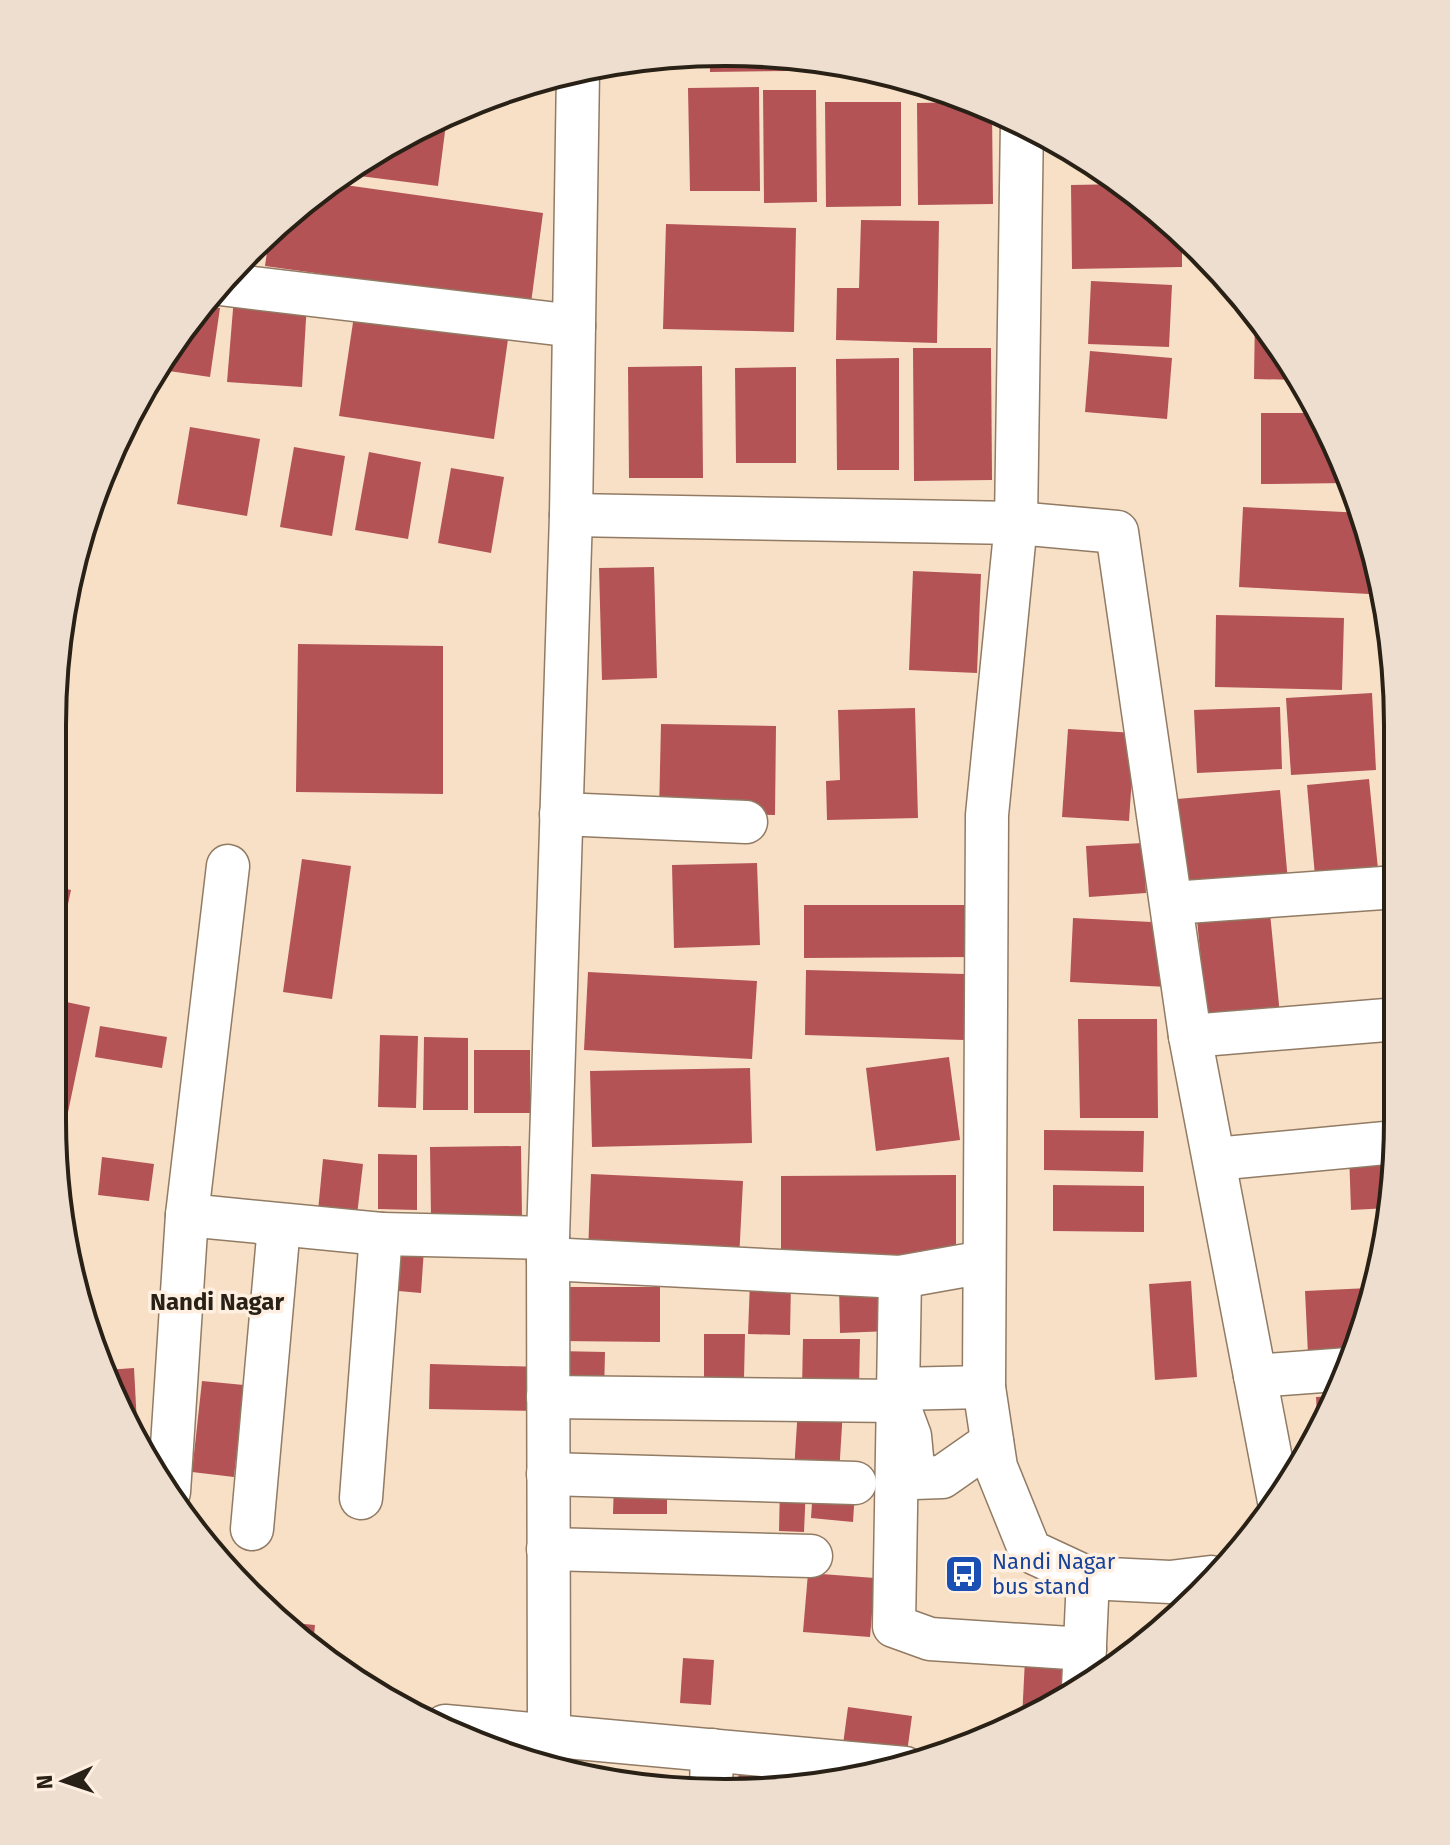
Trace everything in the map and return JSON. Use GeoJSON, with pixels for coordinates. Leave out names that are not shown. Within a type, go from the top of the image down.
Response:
{"type":"FeatureCollection","features":[{"type":"Feature","properties":{"kind":"street"},"geometry":{"type":"LineString","coordinates":[[549,1735],[548,1249],[571,515],[578,83]]}},
{"type":"Feature","properties":{"kind":"street"},"geometry":{"type":"LineString","coordinates":[[1022,137],[1016,523],[987,815],[984,1387],[996,1467],[1030,1551],[1088,1578],[1170,1582],[1198,1579]]}},
{"type":"Feature","properties":{"kind":"street"},"geometry":{"type":"LineString","coordinates":[[234,286],[574,326]]}},
{"type":"Feature","properties":{"kind":"street"},"geometry":{"type":"LineString","coordinates":[[571,515],[1016,523],[1117,532],[1190,1036],[1275,1482]]}},
{"type":"Feature","properties":{"kind":"street"},"geometry":{"type":"LineString","coordinates":[[561,814],[746,822]]}},
{"type":"Feature","properties":{"kind":"street"},"geometry":{"type":"LineString","coordinates":[[170,1475],[187,1215],[228,866]]}},
{"type":"Feature","properties":{"kind":"street"},"geometry":{"type":"LineString","coordinates":[[1172,903],[1384,888]]}},
{"type":"Feature","properties":{"kind":"street"},"geometry":{"type":"LineString","coordinates":[[1190,1036],[1384,1020]]}},
{"type":"Feature","properties":{"kind":"street"},"geometry":{"type":"LineString","coordinates":[[1215,1159],[1383,1143]]}},
{"type":"Feature","properties":{"kind":"street"},"geometry":{"type":"LineString","coordinates":[[187,1215],[279,1226],[900,1277],[984,1262]]}},
{"type":"Feature","properties":{"kind":"street"},"geometry":{"type":"LineString","coordinates":[[252,1529],[279,1226]]}},
{"type":"Feature","properties":{"kind":"street"},"geometry":{"type":"LineString","coordinates":[[361,1498],[381,1234]]}},
{"type":"Feature","properties":{"kind":"street"},"geometry":{"type":"LineString","coordinates":[[900,1277],[894,1626],[930,1639],[1084,1668],[1088,1578]]}},
{"type":"Feature","properties":{"kind":"street"},"geometry":{"type":"LineString","coordinates":[[1255,1376],[1335,1370]]}},
{"type":"Feature","properties":{"kind":"street"},"geometry":{"type":"LineString","coordinates":[[548,1397],[897,1395],[984,1387]]}},
{"type":"Feature","properties":{"kind":"street"},"geometry":{"type":"LineString","coordinates":[[897,1395],[910,1436],[914,1478],[942,1477],[992,1442]]}},
{"type":"Feature","properties":{"kind":"street"},"geometry":{"type":"LineString","coordinates":[[548,1474],[855,1483]]}},
{"type":"Feature","properties":{"kind":"street"},"geometry":{"type":"LineString","coordinates":[[548,1549],[811,1556]]}},
{"type":"Feature","properties":{"kind":"street"},"geometry":{"type":"LineString","coordinates":[[471,1728],[863,1764]]}},
{"type":"Feature","properties":{"kind":"street"},"geometry":{"type":"LineString","coordinates":[[711,1779],[712,1750]]}},
{"type":"Feature","properties":{"kind":"building"},"geometry":{"type":"Polygon","coordinates":[[[710,66],[725,66],[789,71],[710,72],[710,66]]]}},
{"type":"Feature","properties":{"kind":"building"},"geometry":{"type":"Polygon","coordinates":[[[759,87],[760,191],[690,191],[688,88],[759,87]]]}},
{"type":"Feature","properties":{"kind":"building"},"geometry":{"type":"Polygon","coordinates":[[[763,90],[816,90],[817,202],[764,203],[763,90]]]}},
{"type":"Feature","properties":{"kind":"building"},"geometry":{"type":"Polygon","coordinates":[[[825,102],[901,102],[901,206],[826,207],[825,102]]]}},
{"type":"Feature","properties":{"kind":"building"},"geometry":{"type":"Polygon","coordinates":[[[917,103],[941,103],[992,123],[993,204],[918,205],[917,103]]]}},
{"type":"Feature","properties":{"kind":"building"},"geometry":{"type":"Polygon","coordinates":[[[445,129],[438,186],[360,176],[445,129]]]}},
{"type":"Feature","properties":{"kind":"building"},"geometry":{"type":"Polygon","coordinates":[[[1101,184],[1126,202],[1182,251],[1182,267],[1072,269],[1071,185],[1101,184]]]}},
{"type":"Feature","properties":{"kind":"building"},"geometry":{"type":"Polygon","coordinates":[[[347,185],[543,213],[531,303],[265,266],[267,251],[347,185]]]}},
{"type":"Feature","properties":{"kind":"building"},"geometry":{"type":"Polygon","coordinates":[[[861,220],[939,221],[937,343],[836,340],[837,288],[859,288],[861,220]]]}},
{"type":"Feature","properties":{"kind":"building"},"geometry":{"type":"Polygon","coordinates":[[[666,224],[796,228],[794,332],[663,329],[666,224]]]}},
{"type":"Feature","properties":{"kind":"building"},"geometry":{"type":"Polygon","coordinates":[[[1091,281],[1172,285],[1169,347],[1088,344],[1091,281]]]}},
{"type":"Feature","properties":{"kind":"building"},"geometry":{"type":"Polygon","coordinates":[[[234,297],[307,302],[302,387],[227,382],[234,297]]]}},
{"type":"Feature","properties":{"kind":"building"},"geometry":{"type":"Polygon","coordinates":[[[216,307],[220,308],[210,377],[169,371],[216,307]]]}},
{"type":"Feature","properties":{"kind":"building"},"geometry":{"type":"Polygon","coordinates":[[[355,309],[509,332],[494,439],[339,416],[355,309]]]}},
{"type":"Feature","properties":{"kind":"building"},"geometry":{"type":"Polygon","coordinates":[[[1255,333],[1286,380],[1254,379],[1255,333]]]}},
{"type":"Feature","properties":{"kind":"building"},"geometry":{"type":"Polygon","coordinates":[[[913,348],[991,348],[992,480],[914,481],[913,348]]]}},
{"type":"Feature","properties":{"kind":"building"},"geometry":{"type":"Polygon","coordinates":[[[1090,351],[1172,358],[1167,419],[1085,412],[1090,351]]]}},
{"type":"Feature","properties":{"kind":"building"},"geometry":{"type":"Polygon","coordinates":[[[899,358],[899,470],[837,470],[836,359],[899,358]]]}},
{"type":"Feature","properties":{"kind":"building"},"geometry":{"type":"Polygon","coordinates":[[[702,366],[703,478],[629,478],[628,367],[702,366]]]}},
{"type":"Feature","properties":{"kind":"building"},"geometry":{"type":"Polygon","coordinates":[[[796,367],[796,463],[736,463],[735,368],[796,367]]]}},
{"type":"Feature","properties":{"kind":"building"},"geometry":{"type":"Polygon","coordinates":[[[1261,413],[1305,413],[1338,483],[1261,484],[1261,413]]]}},
{"type":"Feature","properties":{"kind":"building"},"geometry":{"type":"Polygon","coordinates":[[[190,427],[260,439],[247,516],[177,504],[190,427]]]}},
{"type":"Feature","properties":{"kind":"building"},"geometry":{"type":"Polygon","coordinates":[[[294,447],[345,456],[332,536],[280,527],[294,447]]]}},
{"type":"Feature","properties":{"kind":"building"},"geometry":{"type":"Polygon","coordinates":[[[369,452],[421,462],[408,539],[355,530],[369,452]]]}},
{"type":"Feature","properties":{"kind":"building"},"geometry":{"type":"Polygon","coordinates":[[[451,468],[504,477],[491,553],[438,543],[451,468]]]}},
{"type":"Feature","properties":{"kind":"building"},"geometry":{"type":"Polygon","coordinates":[[[1243,507],[1349,512],[1362,554],[1369,594],[1239,587],[1243,507]]]}},
{"type":"Feature","properties":{"kind":"building"},"geometry":{"type":"Polygon","coordinates":[[[654,567],[657,678],[602,680],[599,568],[654,567]]]}},
{"type":"Feature","properties":{"kind":"building"},"geometry":{"type":"Polygon","coordinates":[[[913,571],[981,574],[977,673],[909,670],[913,571]]]}},
{"type":"Feature","properties":{"kind":"building"},"geometry":{"type":"Polygon","coordinates":[[[1216,615],[1344,618],[1342,690],[1215,687],[1216,615]]]}},
{"type":"Feature","properties":{"kind":"building"},"geometry":{"type":"Polygon","coordinates":[[[298,644],[443,646],[443,794],[296,792],[298,644]]]}},
{"type":"Feature","properties":{"kind":"building"},"geometry":{"type":"Polygon","coordinates":[[[1372,693],[1376,770],[1291,775],[1286,698],[1372,693]]]}},
{"type":"Feature","properties":{"kind":"building"},"geometry":{"type":"Polygon","coordinates":[[[1280,707],[1282,769],[1197,773],[1194,710],[1280,707]]]}},
{"type":"Feature","properties":{"kind":"building"},"geometry":{"type":"Polygon","coordinates":[[[915,708],[918,818],[827,820],[826,781],[840,780],[838,710],[915,708]]]}},
{"type":"Feature","properties":{"kind":"building"},"geometry":{"type":"Polygon","coordinates":[[[661,724],[776,726],[775,815],[659,813],[661,724]]]}},
{"type":"Feature","properties":{"kind":"building"},"geometry":{"type":"Polygon","coordinates":[[[1068,729],[1135,733],[1129,821],[1062,817],[1068,729]]]}},
{"type":"Feature","properties":{"kind":"building"},"geometry":{"type":"Polygon","coordinates":[[[1369,779],[1378,869],[1315,876],[1307,785],[1369,779]]]}},
{"type":"Feature","properties":{"kind":"building"},"geometry":{"type":"Polygon","coordinates":[[[1280,790],[1288,882],[1185,891],[1177,799],[1280,790]]]}},
{"type":"Feature","properties":{"kind":"building"},"geometry":{"type":"Polygon","coordinates":[[[1143,843],[1146,893],[1089,897],[1086,846],[1143,843]]]}},
{"type":"Feature","properties":{"kind":"building"},"geometry":{"type":"Polygon","coordinates":[[[302,859],[351,866],[332,999],[283,992],[302,859]]]}},
{"type":"Feature","properties":{"kind":"building"},"geometry":{"type":"Polygon","coordinates":[[[757,863],[760,945],[674,948],[672,865],[757,863]]]}},
{"type":"Feature","properties":{"kind":"building"},"geometry":{"type":"Polygon","coordinates":[[[66,889],[71,890],[66,913],[66,889]]]}},
{"type":"Feature","properties":{"kind":"building"},"geometry":{"type":"Polygon","coordinates":[[[804,905],[974,905],[974,957],[804,958],[804,905]]]}},
{"type":"Feature","properties":{"kind":"building"},"geometry":{"type":"Polygon","coordinates":[[[1270,913],[1280,1015],[1207,1022],[1197,920],[1270,913]]]}},
{"type":"Feature","properties":{"kind":"building"},"geometry":{"type":"Polygon","coordinates":[[[1073,918],[1171,923],[1168,987],[1070,982],[1073,918]]]}},
{"type":"Feature","properties":{"kind":"building"},"geometry":{"type":"Polygon","coordinates":[[[806,970],[965,974],[964,1040],[805,1035],[806,970]]]}},
{"type":"Feature","properties":{"kind":"building"},"geometry":{"type":"Polygon","coordinates":[[[588,972],[757,981],[752,1059],[584,1050],[588,972]]]}},
{"type":"Feature","properties":{"kind":"building"},"geometry":{"type":"Polygon","coordinates":[[[66,1002],[90,1007],[66,1122],[66,1002]]]}},
{"type":"Feature","properties":{"kind":"building"},"geometry":{"type":"Polygon","coordinates":[[[1078,1019],[1157,1019],[1158,1118],[1080,1118],[1078,1019]]]}},
{"type":"Feature","properties":{"kind":"building"},"geometry":{"type":"Polygon","coordinates":[[[100,1026],[167,1037],[162,1068],[95,1057],[100,1026]]]}},
{"type":"Feature","properties":{"kind":"building"},"geometry":{"type":"Polygon","coordinates":[[[380,1035],[418,1036],[416,1108],[378,1107],[380,1035]]]}},
{"type":"Feature","properties":{"kind":"building"},"geometry":{"type":"Polygon","coordinates":[[[424,1037],[468,1038],[468,1110],[423,1110],[424,1037]]]}},
{"type":"Feature","properties":{"kind":"building"},"geometry":{"type":"Polygon","coordinates":[[[474,1050],[530,1050],[530,1113],[474,1113],[474,1050]]]}},
{"type":"Feature","properties":{"kind":"building"},"geometry":{"type":"Polygon","coordinates":[[[949,1057],[960,1140],[876,1151],[866,1068],[949,1057]]]}},
{"type":"Feature","properties":{"kind":"building"},"geometry":{"type":"Polygon","coordinates":[[[750,1068],[752,1143],[592,1147],[590,1071],[750,1068]]]}},
{"type":"Feature","properties":{"kind":"building"},"geometry":{"type":"Polygon","coordinates":[[[1044,1130],[1144,1131],[1143,1172],[1044,1170],[1044,1130]]]}},
{"type":"Feature","properties":{"kind":"building"},"geometry":{"type":"Polygon","coordinates":[[[521,1146],[522,1217],[431,1218],[430,1147],[521,1146]]]}},
{"type":"Feature","properties":{"kind":"building"},"geometry":{"type":"Polygon","coordinates":[[[1383,1152],[1378,1209],[1351,1210],[1349,1153],[1383,1152]]]}},
{"type":"Feature","properties":{"kind":"building"},"geometry":{"type":"Polygon","coordinates":[[[378,1154],[417,1155],[417,1210],[378,1209],[378,1154]]]}},
{"type":"Feature","properties":{"kind":"building"},"geometry":{"type":"Polygon","coordinates":[[[102,1157],[154,1164],[149,1201],[98,1195],[102,1157]]]}},
{"type":"Feature","properties":{"kind":"building"},"geometry":{"type":"Polygon","coordinates":[[[323,1159],[363,1164],[357,1215],[318,1211],[323,1159]]]}},
{"type":"Feature","properties":{"kind":"building"},"geometry":{"type":"Polygon","coordinates":[[[591,1174],[743,1181],[739,1260],[588,1253],[591,1174]]]}},
{"type":"Feature","properties":{"kind":"building"},"geometry":{"type":"Polygon","coordinates":[[[956,1175],[956,1259],[781,1259],[781,1176],[956,1175]]]}},
{"type":"Feature","properties":{"kind":"building"},"geometry":{"type":"Polygon","coordinates":[[[1053,1185],[1144,1186],[1144,1232],[1053,1231],[1053,1185]]]}},
{"type":"Feature","properties":{"kind":"building"},"geometry":{"type":"Polygon","coordinates":[[[390,1246],[424,1249],[421,1293],[387,1290],[390,1246]]]}},
{"type":"Feature","properties":{"kind":"building"},"geometry":{"type":"Polygon","coordinates":[[[750,1281],[791,1282],[790,1335],[748,1334],[750,1281]]]}},
{"type":"Feature","properties":{"kind":"building"},"geometry":{"type":"Polygon","coordinates":[[[1191,1281],[1197,1377],[1155,1380],[1149,1284],[1191,1281]]]}},
{"type":"Feature","properties":{"kind":"building"},"geometry":{"type":"Polygon","coordinates":[[[889,1285],[890,1331],[840,1333],[839,1287],[889,1285]]]}},
{"type":"Feature","properties":{"kind":"building"},"geometry":{"type":"Polygon","coordinates":[[[560,1287],[660,1287],[660,1342],[559,1341],[560,1287]]]}},
{"type":"Feature","properties":{"kind":"building"},"geometry":{"type":"Polygon","coordinates":[[[1363,1288],[1341,1354],[1308,1355],[1305,1291],[1363,1288]]]}},
{"type":"Feature","properties":{"kind":"building"},"geometry":{"type":"Polygon","coordinates":[[[704,1334],[745,1334],[744,1378],[704,1379],[704,1334]]]}},
{"type":"Feature","properties":{"kind":"building"},"geometry":{"type":"Polygon","coordinates":[[[803,1339],[860,1339],[859,1388],[802,1388],[803,1339]]]}},
{"type":"Feature","properties":{"kind":"building"},"geometry":{"type":"Polygon","coordinates":[[[557,1351],[605,1352],[604,1394],[557,1393],[557,1351]]]}},
{"type":"Feature","properties":{"kind":"building"},"geometry":{"type":"Polygon","coordinates":[[[430,1364],[542,1367],[541,1411],[429,1409],[430,1364]]]}},
{"type":"Feature","properties":{"kind":"building"},"geometry":{"type":"Polygon","coordinates":[[[134,1368],[137,1416],[134,1411],[115,1369],[134,1368]]]}},
{"type":"Feature","properties":{"kind":"building"},"geometry":{"type":"Polygon","coordinates":[[[202,1381],[244,1385],[234,1477],[192,1472],[202,1381]]]}},
{"type":"Feature","properties":{"kind":"building"},"geometry":{"type":"Polygon","coordinates":[[[1316,1397],[1323,1397],[1317,1409],[1316,1397]]]}},
{"type":"Feature","properties":{"kind":"building"},"geometry":{"type":"Polygon","coordinates":[[[798,1406],[843,1409],[839,1475],[794,1472],[798,1406]]]}},
{"type":"Feature","properties":{"kind":"building"},"geometry":{"type":"Polygon","coordinates":[[[614,1481],[667,1482],[667,1514],[613,1514],[614,1481]]]}},
{"type":"Feature","properties":{"kind":"building"},"geometry":{"type":"Polygon","coordinates":[[[780,1485],[806,1486],[804,1532],[779,1531],[780,1485]]]}},
{"type":"Feature","properties":{"kind":"building"},"geometry":{"type":"Polygon","coordinates":[[[813,1488],[855,1491],[853,1522],[811,1518],[813,1488]]]}},
{"type":"Feature","properties":{"kind":"building"},"geometry":{"type":"Polygon","coordinates":[[[808,1573],[875,1578],[870,1637],[803,1632],[808,1573]]]}},
{"type":"Feature","properties":{"kind":"building"},"geometry":{"type":"Polygon","coordinates":[[[300,1624],[315,1625],[314,1635],[300,1624]]]}},
{"type":"Feature","properties":{"kind":"building"},"geometry":{"type":"Polygon","coordinates":[[[683,1658],[714,1660],[711,1705],[680,1703],[683,1658]]]}},
{"type":"Feature","properties":{"kind":"building"},"geometry":{"type":"Polygon","coordinates":[[[1025,1659],[1066,1661],[1065,1684],[1023,1708],[1025,1659]]]}},
{"type":"Feature","properties":{"kind":"building"},"geometry":{"type":"Polygon","coordinates":[[[848,1707],[912,1716],[907,1754],[891,1758],[842,1752],[848,1707]]]}},
{"type":"Feature","properties":{"kind":"building"},"geometry":{"type":"Polygon","coordinates":[[[739,1771],[787,1776],[768,1778],[738,1779],[739,1771]]]}},
{"type":"Feature","properties":{"kind":"place","name":"Nandi Nagar bus stand"},"geometry":{"type":"Point","coordinates":[964,1574]}},
{"type":"Feature","properties":{"kind":"district","name":"Nandi Nagar"},"geometry":{"type":"Point","coordinates":[217,1302]}}]}
